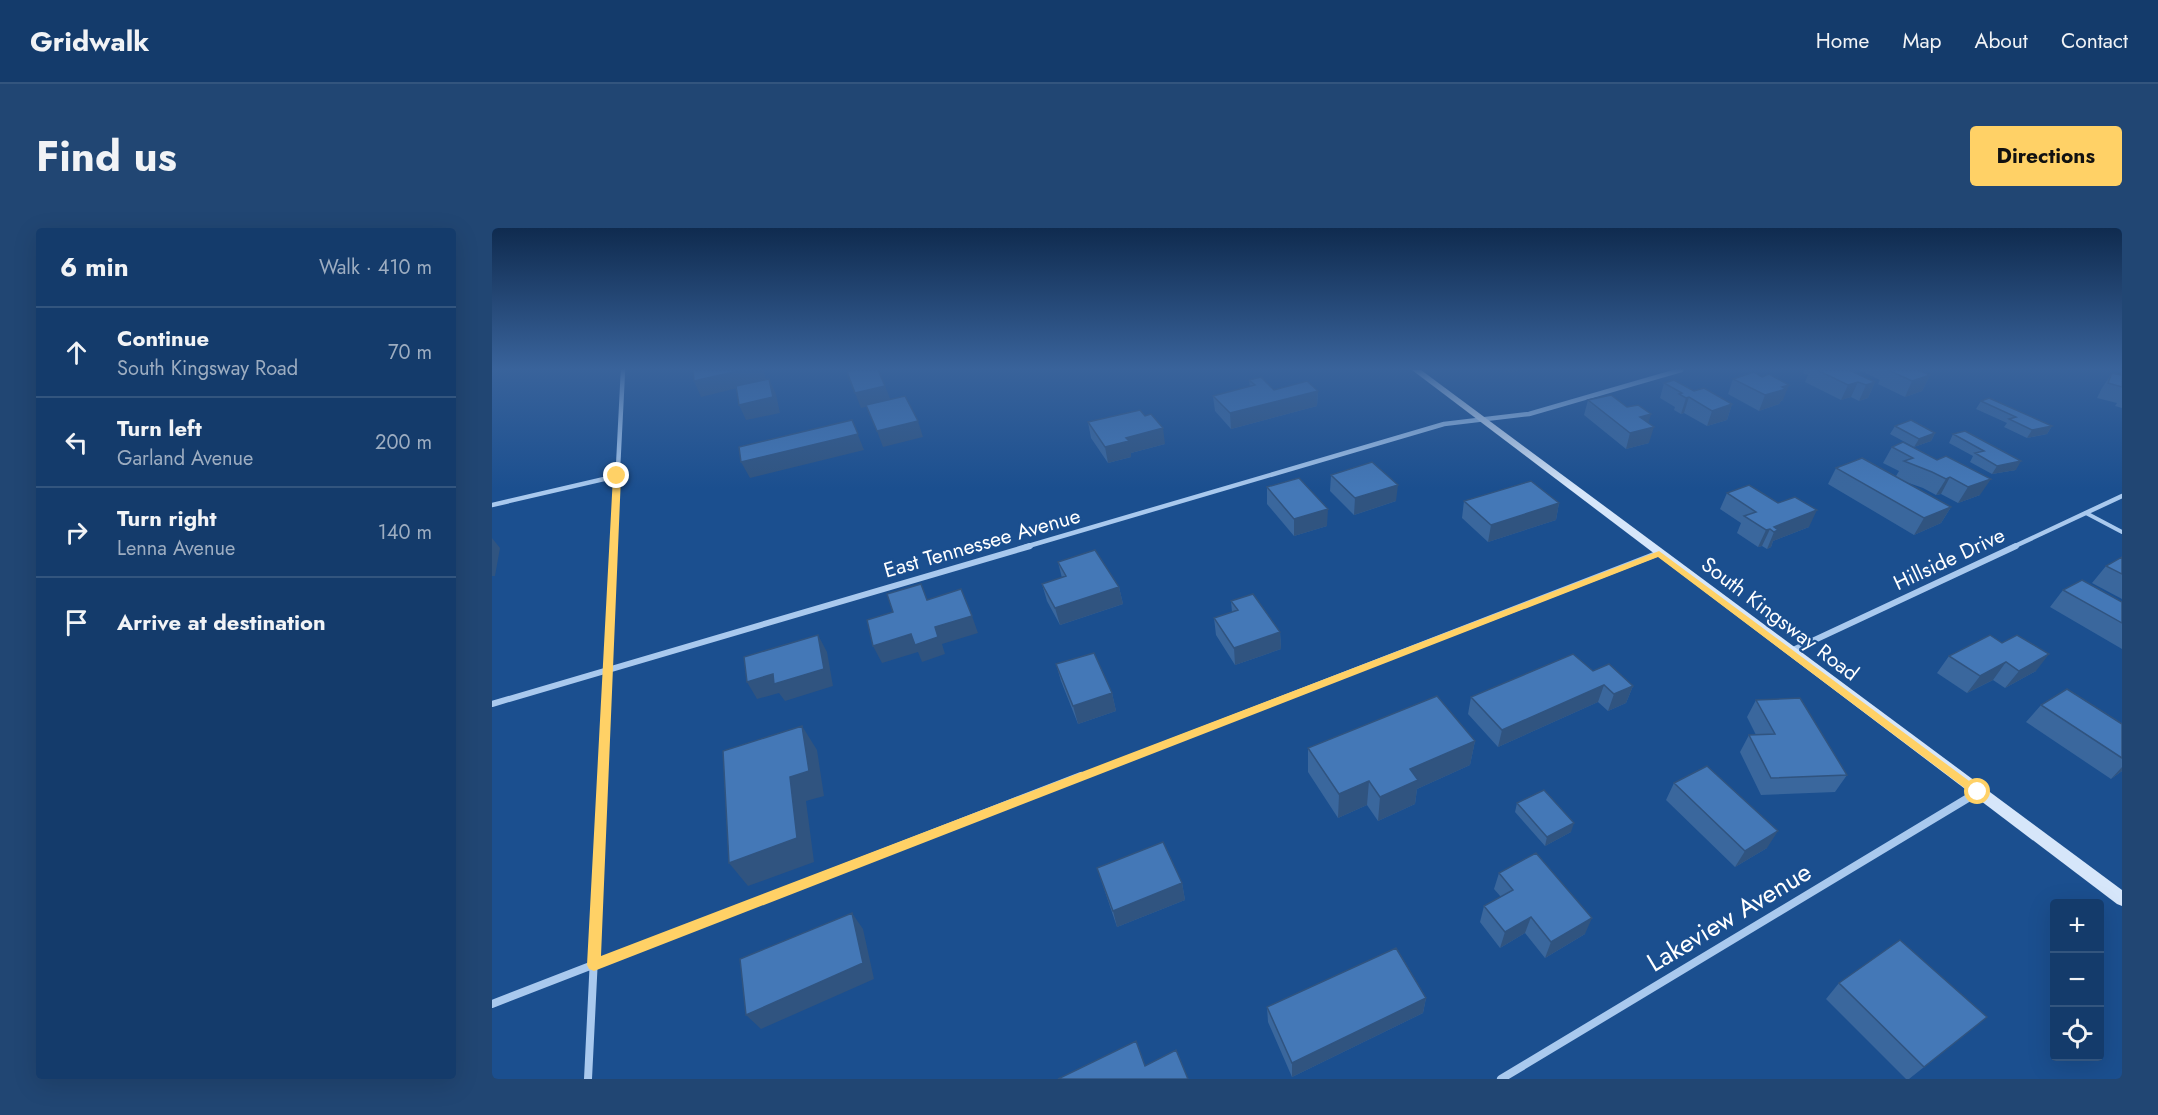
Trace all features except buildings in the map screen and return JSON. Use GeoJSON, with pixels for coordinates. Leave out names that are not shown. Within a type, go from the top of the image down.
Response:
{"type":"FeatureCollection","features":[{"type":"Feature","properties":{"kind":"street"},"geometry":{"type":"LineString","coordinates":[[588,1079],[621,410]]}},
{"type":"Feature","properties":{"kind":"street","name":"South Kingsway Road"},"geometry":{"type":"LineString","coordinates":[[1469,410],[2122,899]]}},
{"type":"Feature","properties":{"kind":"street","name":"East Tennessee Avenue"},"geometry":{"type":"LineString","coordinates":[[492,704],[1444,424],[1529,414],[1544,410]]}},
{"type":"Feature","properties":{"kind":"street"},"geometry":{"type":"LineString","coordinates":[[492,505],[617,476]]}},
{"type":"Feature","properties":{"kind":"street","name":"Hillside Drive"},"geometry":{"type":"LineString","coordinates":[[1791,652],[2122,496]]}},
{"type":"Feature","properties":{"kind":"street"},"geometry":{"type":"LineString","coordinates":[[492,1004],[1659,553]]}},
{"type":"Feature","properties":{"kind":"street","name":"Lakeview Avenue"},"geometry":{"type":"LineString","coordinates":[[1501,1079],[1978,792]]}},
{"type":"Feature","properties":{"kind":"lane"},"geometry":{"type":"LineString","coordinates":[[2086,513],[2122,532]]}},
{"type":"Feature","properties":{"kind":"route"},"geometry":{"type":"LineString","coordinates":[[617,476],[594,965],[1659,553],[1978,792]]}}]}
